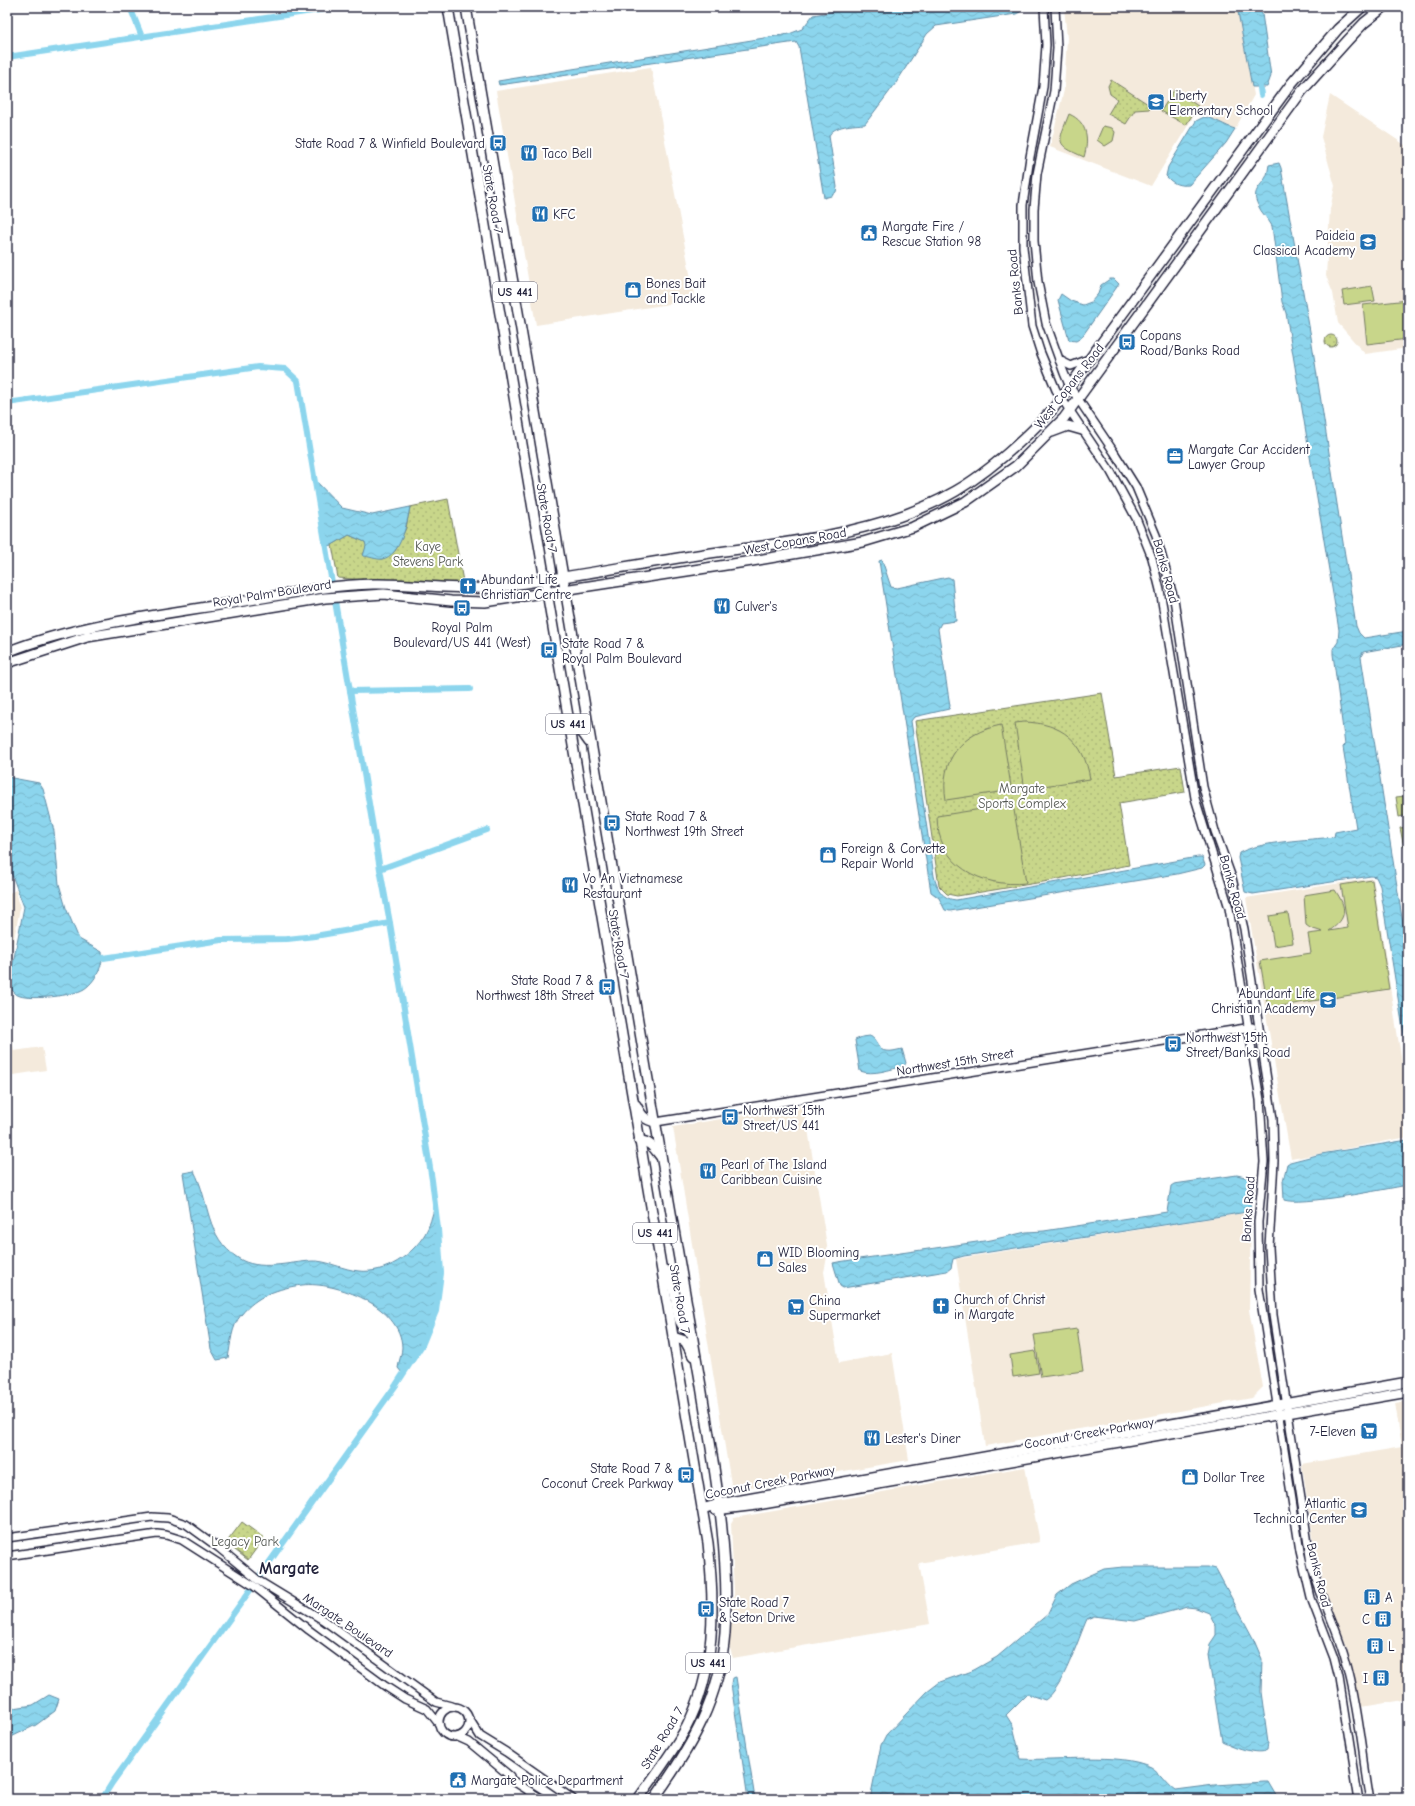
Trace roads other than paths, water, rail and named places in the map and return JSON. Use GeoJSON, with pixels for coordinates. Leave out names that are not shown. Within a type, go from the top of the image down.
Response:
{"type":"FeatureCollection","features":[{"type":"Feature","properties":{"kind":"main road","name":"State Road 7"},"geometry":{"type":"LineString","coordinates":[[448,7],[673,1336],[702,1509],[710,1569],[712,1631],[704,1680],[691,1716],[671,1754],[638,1799]]}},
{"type":"Feature","properties":{"kind":"main road","name":"State Road 7"},"geometry":{"type":"LineString","coordinates":[[466,7],[499,192],[591,745],[697,1362],[720,1507],[725,1598],[722,1655],[711,1701],[693,1742],[654,1799]]}},
{"type":"Feature","properties":{"kind":"main road","name":"West Copans Road"},"geometry":{"type":"LineString","coordinates":[[545,581],[857,529],[902,516],[956,491],[984,472],[1006,455],[1033,430],[1070,387],[1291,84],[1338,29],[1362,7]]}},
{"type":"Feature","properties":{"kind":"main road","name":"West Copans Road"},"geometry":{"type":"LineString","coordinates":[[546,593],[752,562],[836,547],[886,536],[940,515],[964,502],[1016,466],[1049,434],[1070,410],[1302,92],[1364,23],[1384,7]]}},
{"type":"Feature","properties":{"kind":"main road"},"geometry":{"type":"LineString","coordinates":[[1049,434],[1068,426],[1082,430]]}},
{"type":"Feature","properties":{"kind":"main road","name":"Royal Palm Boulevard"},"geometry":{"type":"LineString","coordinates":[[7,652],[53,637],[112,623],[323,588],[373,584],[406,584],[473,589],[545,581]]}},
{"type":"Feature","properties":{"kind":"main road","name":"Royal Palm Boulevard"},"geometry":{"type":"LineString","coordinates":[[7,663],[60,644],[87,637],[325,598],[342,596],[392,595],[473,602],[546,593]]}},
{"type":"Feature","properties":{"kind":"main road"},"geometry":{"type":"LineString","coordinates":[[568,719],[574,721],[591,745]]}},
{"type":"Feature","properties":{"kind":"main road"},"geometry":{"type":"LineString","coordinates":[[633,1101],[642,1117],[656,1122]]}},
{"type":"Feature","properties":{"kind":"main road"},"geometry":{"type":"LineString","coordinates":[[639,1141],[645,1141],[650,1144],[662,1158]]}},
{"type":"Feature","properties":{"kind":"main road"},"geometry":{"type":"LineString","coordinates":[[659,1258],[673,1287],[679,1322],[686,1331],[692,1333]]}},
{"type":"Feature","properties":{"kind":"main road"},"geometry":{"type":"LineString","coordinates":[[673,1336],[685,1341],[697,1362]]}},
{"type":"Feature","properties":{"kind":"main road","name":"Coconut Creek Parkway"},"geometry":{"type":"LineString","coordinates":[[702,1509],[891,1481],[1277,1410],[1408,1382]]}},
{"type":"Feature","properties":{"kind":"main road","name":"Coconut Creek Parkway"},"geometry":{"type":"LineString","coordinates":[[1287,1408],[1408,1392]]}},
{"type":"Feature","properties":{"kind":"main road","name":"Coconut Creek Parkway"},"geometry":{"type":"LineString","coordinates":[[720,1507],[899,1471],[1277,1410]]}},
{"type":"Feature","properties":{"kind":"main road"},"geometry":{"type":"LineString","coordinates":[[891,1481],[893,1474],[899,1471]]}},
{"type":"Feature","properties":{"kind":"main road"},"geometry":{"type":"LineString","coordinates":[[691,1716],[694,1720],[695,1726],[693,1742]]}},
{"type":"Feature","properties":{"kind":"street","name":"Banks Road"},"geometry":{"type":"LineString","coordinates":[[1044,7],[1045,66],[1040,108],[1025,188],[1023,247],[1032,326],[1046,365],[1061,398],[1111,472],[1132,509],[1145,538],[1155,568],[1163,601],[1195,798],[1206,839],[1217,868],[1229,908],[1260,1100],[1264,1142],[1263,1183],[1258,1222],[1257,1247],[1259,1289],[1303,1572],[1311,1598],[1334,1658],[1339,1678],[1358,1799]]}},
{"type":"Feature","properties":{"kind":"street","name":"Banks Road"},"geometry":{"type":"LineString","coordinates":[[1055,7],[1057,27],[1056,70],[1051,112],[1037,174],[1034,210],[1035,262],[1042,302],[1058,360],[1070,387],[1136,487],[1156,535],[1174,599],[1203,787],[1215,831],[1238,898],[1273,1119],[1274,1161],[1269,1247],[1274,1315],[1287,1408],[1312,1563],[1322,1599],[1345,1658],[1354,1698],[1370,1799]]}},
{"type":"Feature","properties":{"kind":"street"},"geometry":{"type":"LineString","coordinates":[[1058,360],[1071,366],[1091,358]]}},
{"type":"Feature","properties":{"kind":"street","name":"Northwest 15th Street"},"geometry":{"type":"LineString","coordinates":[[656,1122],[1259,1026]]}},
{"type":"Feature","properties":{"kind":"street","name":"Margate Boulevard"},"geometry":{"type":"LineString","coordinates":[[7,1538],[152,1517],[168,1518],[186,1524],[219,1548],[259,1581],[323,1620],[436,1702],[451,1706]]}},
{"type":"Feature","properties":{"kind":"street","name":"Margate Boulevard"},"geometry":{"type":"LineString","coordinates":[[7,1556],[157,1534],[182,1540],[254,1586],[314,1634],[389,1689],[404,1699],[427,1709],[439,1724]]}},
{"type":"Feature","properties":{"kind":"street"},"geometry":{"type":"LineString","coordinates":[[542,1799],[510,1780],[510,1776],[470,1742],[444,1733],[439,1724],[439,1719],[443,1711],[451,1706],[456,1706],[465,1710],[480,1736],[506,1752],[573,1799]]}},
{"type":"Feature","properties":{"kind":"street"},"geometry":{"type":"LineString","coordinates":[[458,1737],[467,1730],[470,1720]]}},
{"type":"Feature","properties":{"kind":"water"},"geometry":{"type":"Polygon","coordinates":[[[861,7],[1022,7],[1020,12],[1016,14],[936,26],[927,34],[896,83],[865,124],[844,126],[831,132],[829,136],[837,187],[836,192],[831,196],[824,198],[799,47],[796,42],[499,85],[498,81],[789,34],[802,29],[813,15],[861,7]]]}},
{"type":"Feature","properties":{"kind":"water"},"geometry":{"type":"Polygon","coordinates":[[[1237,7],[1261,7],[1271,76],[1267,87],[1252,87],[1237,7]]]}},
{"type":"Feature","properties":{"kind":"water"},"geometry":{"type":"Polygon","coordinates":[[[1204,117],[1235,129],[1226,143],[1189,185],[1176,184],[1166,176],[1168,167],[1196,121],[1204,117]]]}},
{"type":"Feature","properties":{"kind":"water"},"geometry":{"type":"Polygon","coordinates":[[[1279,163],[1311,337],[1356,626],[1359,633],[1364,638],[1408,631],[1408,644],[1363,652],[1361,657],[1408,956],[1408,1060],[1380,886],[1376,877],[1371,876],[1253,894],[1245,892],[1238,858],[1239,853],[1259,846],[1272,843],[1334,837],[1335,832],[1356,828],[1343,747],[1345,745],[1333,654],[1333,649],[1338,642],[1339,630],[1286,313],[1282,302],[1272,226],[1259,208],[1255,197],[1257,190],[1267,176],[1269,165],[1279,163]]]}},
{"type":"Feature","properties":{"kind":"water"},"geometry":{"type":"Polygon","coordinates":[[[1110,279],[1114,279],[1119,284],[1081,338],[1076,341],[1069,340],[1058,300],[1061,294],[1071,301],[1083,305],[1091,302],[1098,294],[1101,285],[1110,279]]]}},
{"type":"Feature","properties":{"kind":"water"},"geometry":{"type":"Polygon","coordinates":[[[314,479],[342,508],[372,515],[410,507],[405,530],[394,552],[389,557],[382,559],[363,556],[366,546],[365,542],[349,535],[332,545],[325,546],[314,479]]]}},
{"type":"Feature","properties":{"kind":"water"},"geometry":{"type":"Polygon","coordinates":[[[882,560],[891,587],[897,588],[948,577],[952,579],[956,621],[941,623],[938,629],[950,706],[949,709],[914,717],[911,721],[934,876],[939,889],[947,898],[956,900],[1198,857],[1202,857],[1205,865],[1202,868],[1177,874],[950,911],[945,910],[939,898],[931,892],[879,561],[882,560]]]}},
{"type":"Feature","properties":{"kind":"water"},"geometry":{"type":"Polygon","coordinates":[[[7,777],[39,783],[43,789],[54,831],[59,884],[66,908],[79,939],[102,952],[102,962],[95,978],[84,989],[71,994],[34,998],[19,996],[11,989],[11,973],[24,907],[7,862],[7,777]]]}},
{"type":"Feature","properties":{"kind":"water"},"geometry":{"type":"Polygon","coordinates":[[[870,1036],[883,1050],[890,1051],[902,1049],[906,1063],[904,1066],[871,1073],[860,1071],[855,1040],[870,1036]]]}},
{"type":"Feature","properties":{"kind":"water"},"geometry":{"type":"Polygon","coordinates":[[[1408,1140],[1408,1185],[1325,1199],[1307,1201],[1284,1200],[1283,1181],[1287,1164],[1290,1162],[1321,1154],[1408,1140]]]}},
{"type":"Feature","properties":{"kind":"water"},"geometry":{"type":"Polygon","coordinates":[[[194,1171],[219,1240],[238,1258],[255,1265],[274,1265],[317,1261],[359,1271],[379,1269],[397,1262],[406,1256],[420,1242],[428,1228],[435,1206],[441,1273],[436,1311],[422,1345],[403,1374],[398,1368],[402,1352],[399,1332],[391,1319],[379,1308],[364,1299],[332,1287],[316,1285],[302,1285],[284,1288],[268,1294],[253,1303],[241,1315],[235,1325],[228,1358],[217,1360],[211,1349],[183,1173],[194,1171]]]}},
{"type":"Feature","properties":{"kind":"water"},"geometry":{"type":"Polygon","coordinates":[[[1237,1175],[1249,1178],[1253,1181],[1250,1209],[1247,1212],[964,1256],[953,1259],[951,1268],[947,1271],[843,1288],[840,1286],[833,1263],[991,1240],[1026,1232],[1044,1231],[1167,1212],[1171,1186],[1174,1184],[1237,1175]]]}},
{"type":"Feature","properties":{"kind":"water"},"geometry":{"type":"Polygon","coordinates":[[[1123,1567],[1208,1567],[1216,1569],[1253,1638],[1262,1659],[1261,1692],[1268,1743],[1267,1750],[1263,1752],[1251,1751],[1238,1748],[1222,1741],[1208,1655],[1210,1644],[1216,1635],[1216,1626],[1209,1613],[1196,1608],[1187,1607],[1135,1621],[1094,1616],[1087,1619],[1064,1674],[1052,1694],[1045,1700],[1027,1694],[1006,1715],[1013,1726],[1021,1759],[1106,1758],[1138,1762],[1154,1769],[1175,1790],[1214,1785],[1268,1782],[1278,1799],[870,1799],[881,1745],[886,1735],[927,1692],[940,1682],[974,1670],[997,1657],[1048,1614],[1057,1595],[1071,1584],[1104,1569],[1123,1567]]]}},
{"type":"Feature","properties":{"kind":"water"},"geometry":{"type":"Polygon","coordinates":[[[736,1677],[755,1799],[748,1799],[731,1684],[732,1678],[736,1677]]]}},
{"type":"Feature","properties":{"kind":"water"},"geometry":{"type":"Polygon","coordinates":[[[49,1695],[59,1699],[55,1711],[36,1725],[7,1739],[7,1709],[33,1705],[49,1695]]]}},
{"type":"Feature","properties":{"kind":"waterway"},"geometry":{"type":"LineString","coordinates":[[130,7],[142,37]]}},
{"type":"Feature","properties":{"kind":"waterway"},"geometry":{"type":"LineString","coordinates":[[7,57],[339,7]]}},
{"type":"Feature","properties":{"kind":"waterway"},"geometry":{"type":"LineString","coordinates":[[1259,80],[1261,95]]}},
{"type":"Feature","properties":{"kind":"waterway"},"geometry":{"type":"LineString","coordinates":[[7,403],[258,367],[285,369],[298,381],[432,1180],[438,1229],[441,1273],[436,1311],[422,1345],[396,1385],[261,1574]]}},
{"type":"Feature","properties":{"kind":"waterway"},"geometry":{"type":"LineString","coordinates":[[350,691],[470,689]]}},
{"type":"Feature","properties":{"kind":"waterway"},"geometry":{"type":"LineString","coordinates":[[380,869],[487,830]]}},
{"type":"Feature","properties":{"kind":"waterway"},"geometry":{"type":"LineString","coordinates":[[97,959],[221,940],[287,939],[315,936],[390,923]]}},
{"type":"Feature","properties":{"kind":"waterway"},"geometry":{"type":"LineString","coordinates":[[102,1799],[251,1589]]}},
{"type":"Feature","properties":{"kind":"place","name":"Liberty Elementary School"},"geometry":{"type":"Point","coordinates":[1156,102]}},
{"type":"Feature","properties":{"kind":"place","name":"State Road 7 & Winfield Boulevard"},"geometry":{"type":"Point","coordinates":[498,143]}},
{"type":"Feature","properties":{"kind":"place","name":"Taco Bell"},"geometry":{"type":"Point","coordinates":[529,153]}},
{"type":"Feature","properties":{"kind":"place","name":"KFC"},"geometry":{"type":"Point","coordinates":[540,214]}},
{"type":"Feature","properties":{"kind":"place","name":"Margate Fire / Rescue Station 98"},"geometry":{"type":"Point","coordinates":[869,233]}},
{"type":"Feature","properties":{"kind":"place","name":"Paideia Classical Academy"},"geometry":{"type":"Point","coordinates":[1368,242]}},
{"type":"Feature","properties":{"kind":"place","name":"Bones Bait and Tackle"},"geometry":{"type":"Point","coordinates":[633,290]}},
{"type":"Feature","properties":{"kind":"place","name":"Copans Road/Banks Road"},"geometry":{"type":"Point","coordinates":[1127,342]}},
{"type":"Feature","properties":{"kind":"place","name":"Margate Car Accident Lawyer Group"},"geometry":{"type":"Point","coordinates":[1175,456]}},
{"type":"Feature","properties":{"kind":"place","name":"Abundant Life Christian Centre"},"geometry":{"type":"Point","coordinates":[468,586]}},
{"type":"Feature","properties":{"kind":"place","name":"Culver's"},"geometry":{"type":"Point","coordinates":[722,606]}},
{"type":"Feature","properties":{"kind":"place","name":"Royal Palm Boulevard/US 441 (West)"},"geometry":{"type":"Point","coordinates":[462,608]}},
{"type":"Feature","properties":{"kind":"place","name":"State Road 7 & Royal Palm Boulevard"},"geometry":{"type":"Point","coordinates":[549,650]}},
{"type":"Feature","properties":{"kind":"place","name":"State Road 7 & Northwest 19th Street"},"geometry":{"type":"Point","coordinates":[612,823]}},
{"type":"Feature","properties":{"kind":"place","name":"Foreign & Corvette Repair World"},"geometry":{"type":"Point","coordinates":[828,855]}},
{"type":"Feature","properties":{"kind":"place","name":"Vo An Vietnamese Restaurant"},"geometry":{"type":"Point","coordinates":[570,885]}},
{"type":"Feature","properties":{"kind":"place","name":"State Road 7 & Northwest 18th Street"},"geometry":{"type":"Point","coordinates":[607,987]}},
{"type":"Feature","properties":{"kind":"place","name":"Abundant Life Christian Academy"},"geometry":{"type":"Point","coordinates":[1328,1000]}},
{"type":"Feature","properties":{"kind":"place","name":"Northwest 15th Street/Banks Road"},"geometry":{"type":"Point","coordinates":[1173,1044]}},
{"type":"Feature","properties":{"kind":"place","name":"Northwest 15th Street/US 441"},"geometry":{"type":"Point","coordinates":[730,1117]}},
{"type":"Feature","properties":{"kind":"place","name":"Pearl of The Island Caribbean Cuisine"},"geometry":{"type":"Point","coordinates":[708,1171]}},
{"type":"Feature","properties":{"kind":"place","name":"WID Blooming Sales"},"geometry":{"type":"Point","coordinates":[765,1259]}},
{"type":"Feature","properties":{"kind":"place","name":"Church of Christ in Margate"},"geometry":{"type":"Point","coordinates":[941,1306]}},
{"type":"Feature","properties":{"kind":"place","name":"China Supermarket"},"geometry":{"type":"Point","coordinates":[796,1307]}},
{"type":"Feature","properties":{"kind":"place","name":"7-Eleven"},"geometry":{"type":"Point","coordinates":[1369,1431]}},
{"type":"Feature","properties":{"kind":"place","name":"Lester's Diner"},"geometry":{"type":"Point","coordinates":[872,1438]}},
{"type":"Feature","properties":{"kind":"place","name":"State Road 7 & Coconut Creek Parkway"},"geometry":{"type":"Point","coordinates":[686,1475]}},
{"type":"Feature","properties":{"kind":"place","name":"Dollar Tree"},"geometry":{"type":"Point","coordinates":[1190,1477]}},
{"type":"Feature","properties":{"kind":"place","name":"Atlantic Technical Center"},"geometry":{"type":"Point","coordinates":[1359,1510]}},
{"type":"Feature","properties":{"kind":"place","name":"A"},"geometry":{"type":"Point","coordinates":[1372,1597]}},
{"type":"Feature","properties":{"kind":"place","name":"State Road 7 & Seton Drive"},"geometry":{"type":"Point","coordinates":[706,1609]}},
{"type":"Feature","properties":{"kind":"place","name":"C"},"geometry":{"type":"Point","coordinates":[1383,1619]}},
{"type":"Feature","properties":{"kind":"place","name":"L"},"geometry":{"type":"Point","coordinates":[1375,1646]}},
{"type":"Feature","properties":{"kind":"place","name":"I"},"geometry":{"type":"Point","coordinates":[1381,1678]}},
{"type":"Feature","properties":{"kind":"place","name":"Margate Police Department"},"geometry":{"type":"Point","coordinates":[458,1780]}},
{"type":"Feature","properties":{"kind":"district","name":"Margate"},"geometry":{"type":"Point","coordinates":[289,1568]}},
{"type":"Feature","properties":{"kind":"park label","name":"Kaye Stevens Park"},"geometry":{"type":"Point","coordinates":[428,554]}},
{"type":"Feature","properties":{"kind":"park label","name":"Margate Sports Complex"},"geometry":{"type":"Point","coordinates":[1022,796]}},
{"type":"Feature","properties":{"kind":"park label","name":"Legacy Park"},"geometry":{"type":"Point","coordinates":[245,1541]}}]}
